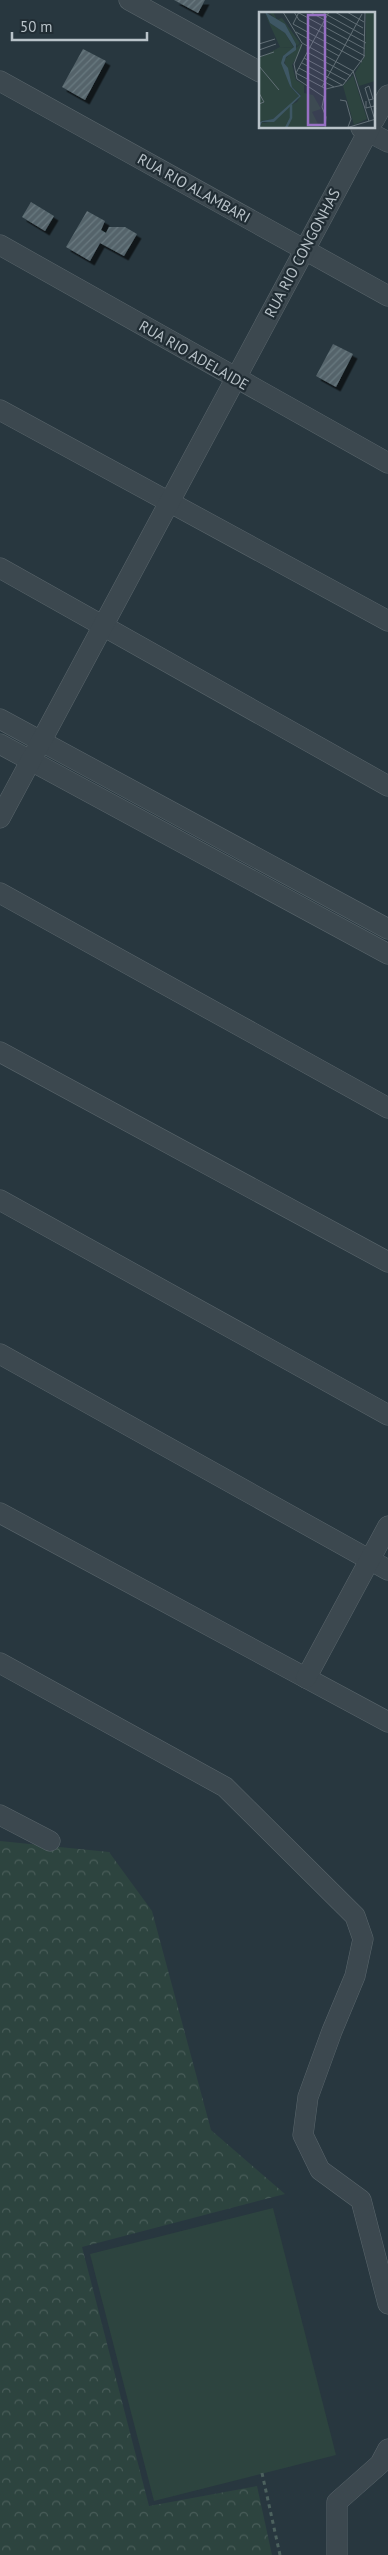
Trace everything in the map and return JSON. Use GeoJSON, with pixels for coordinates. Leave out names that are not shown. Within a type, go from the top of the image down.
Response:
{"type":"FeatureCollection","features":[{"type":"Feature","properties":{"kind":"street"},"geometry":{"type":"LineString","coordinates":[[129,0],[259,71]]}},
{"type":"Feature","properties":{"kind":"street","name":"RUA RIO ALAMBARI"},"geometry":{"type":"LineString","coordinates":[[0,81],[388,296]]}},
{"type":"Feature","properties":{"kind":"street","name":"RUA RIO CONGONHAS"},"geometry":{"type":"LineString","coordinates":[[376,114],[388,95]]}},
{"type":"Feature","properties":{"kind":"street","name":"RUA RIO CONGONHAS"},"geometry":{"type":"LineString","coordinates":[[0,818],[236,380],[367,129]]}},
{"type":"Feature","properties":{"kind":"street"},"geometry":{"type":"LineString","coordinates":[[371,129],[388,142]]}},
{"type":"Feature","properties":{"kind":"street","name":"RUA RIO ADELAIDE"},"geometry":{"type":"LineString","coordinates":[[0,245],[236,380],[388,463]]}},
{"type":"Feature","properties":{"kind":"street"},"geometry":{"type":"LineString","coordinates":[[0,410],[388,621]]}},
{"type":"Feature","properties":{"kind":"street"},"geometry":{"type":"LineString","coordinates":[[0,568],[103,628],[388,786]]}},
{"type":"Feature","properties":{"kind":"street"},"geometry":{"type":"LineString","coordinates":[[0,719],[388,930]]}},
{"type":"Feature","properties":{"kind":"street"},"geometry":{"type":"LineString","coordinates":[[0,744],[388,954]]}},
{"type":"Feature","properties":{"kind":"street"},"geometry":{"type":"LineString","coordinates":[[0,893],[388,1108]]}},
{"type":"Feature","properties":{"kind":"street"},"geometry":{"type":"LineString","coordinates":[[0,1052],[388,1262]]}},
{"type":"Feature","properties":{"kind":"street"},"geometry":{"type":"LineString","coordinates":[[0,1200],[388,1415]]}},
{"type":"Feature","properties":{"kind":"street"},"geometry":{"type":"LineString","coordinates":[[0,1354],[388,1570]]}},
{"type":"Feature","properties":{"kind":"street"},"geometry":{"type":"LineString","coordinates":[[0,1513],[388,1722]]}},
{"type":"Feature","properties":{"kind":"street"},"geometry":{"type":"LineString","coordinates":[[306,1678],[388,1526]]}},
{"type":"Feature","properties":{"kind":"street"},"geometry":{"type":"LineString","coordinates":[[0,1663],[225,1787],[355,1916],[363,1939],[355,1976],[332,2031],[308,2097],[304,2135],[320,2170],[361,2200],[388,2304]]}},
{"type":"Feature","properties":{"kind":"street"},"geometry":{"type":"LineString","coordinates":[[0,1814],[50,1841]]}},
{"type":"Feature","properties":{"kind":"street"},"geometry":{"type":"LineString","coordinates":[[337,2555],[337,2502],[380,2464],[388,2449]]}},
{"type":"Feature","properties":{"kind":"path"},"geometry":{"type":"LineString","coordinates":[[262,2473],[280,2555]]}},
{"type":"Feature","properties":{"kind":"green space"},"geometry":{"type":"Polygon","coordinates":[[[0,1841],[109,1852],[152,1911],[211,2130],[285,2194],[82,2247],[149,2506],[257,2486],[272,2555],[0,2555],[0,1841]]]}},
{"type":"Feature","properties":{"kind":"green space"},"geometry":{"type":"Polygon","coordinates":[[[273,2208],[336,2455],[154,2501],[90,2254],[273,2208]]]}},
{"type":"Feature","properties":{"kind":"building"},"geometry":{"type":"Polygon","coordinates":[[[174,0],[205,0],[198,13],[174,0]]]}},
{"type":"Feature","properties":{"kind":"building"},"geometry":{"type":"Polygon","coordinates":[[[83,49],[106,61],[85,100],[62,87],[83,49]]]}},
{"type":"Feature","properties":{"kind":"building"},"geometry":{"type":"Polygon","coordinates":[[[31,202],[54,216],[45,231],[22,217],[31,202]]]}},
{"type":"Feature","properties":{"kind":"building"},"geometry":{"type":"Polygon","coordinates":[[[87,211],[105,221],[101,230],[106,233],[109,227],[125,227],[137,234],[124,256],[100,243],[90,261],[66,247],[87,211]]]}},
{"type":"Feature","properties":{"kind":"building"},"geometry":{"type":"Polygon","coordinates":[[[333,344],[353,354],[336,387],[316,376],[333,344]]]}}]}
